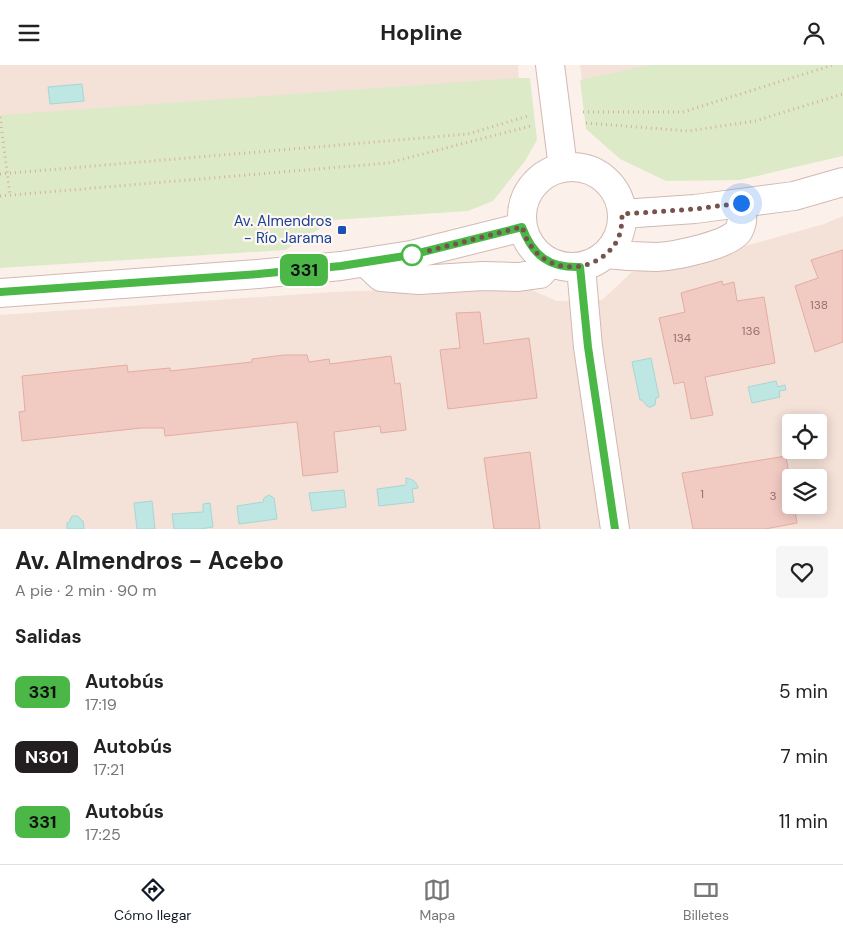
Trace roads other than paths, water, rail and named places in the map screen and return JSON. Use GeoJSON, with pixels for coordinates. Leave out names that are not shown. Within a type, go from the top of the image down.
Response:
{"type":"FeatureCollection","features":[{"type":"Feature","properties":{"kind":"street"},"geometry":{"type":"LineString","coordinates":[[550,65],[563,168]]}},
{"type":"Feature","properties":{"kind":"street"},"geometry":{"type":"LineString","coordinates":[[563,168],[587,169],[603,178],[615,191],[620,202],[622,214],[621,229],[616,242],[607,254],[595,262],[580,267],[565,267],[550,263],[537,253],[528,241],[522,227],[524,201],[531,189],[539,179],[550,172],[563,168]]}},
{"type":"Feature","properties":{"kind":"street"},"geometry":{"type":"LineString","coordinates":[[622,214],[695,209],[794,196],[843,183]]}},
{"type":"Feature","properties":{"kind":"street"},"geometry":{"type":"LineString","coordinates":[[607,254],[631,257],[660,257],[700,249],[727,240],[739,231],[742,220],[741,203]]}},
{"type":"Feature","properties":{"kind":"street"},"geometry":{"type":"LineString","coordinates":[[0,293],[258,274],[366,263],[411,255],[522,227]]}},
{"type":"Feature","properties":{"kind":"street"},"geometry":{"type":"LineString","coordinates":[[366,263],[381,277],[420,280],[483,276],[518,277],[540,274],[550,263]]}},
{"type":"Feature","properties":{"kind":"street"},"geometry":{"type":"LineString","coordinates":[[580,267],[588,347],[615,529]]}},
{"type":"Feature","properties":{"kind":"water"},"geometry":{"type":"Polygon","coordinates":[[[82,84],[84,101],[50,104],[48,87],[82,84]]]}},
{"type":"Feature","properties":{"kind":"water"},"geometry":{"type":"Polygon","coordinates":[[[651,358],[659,397],[656,398],[655,405],[648,407],[640,400],[632,362],[651,358]]]}},
{"type":"Feature","properties":{"kind":"water"},"geometry":{"type":"Polygon","coordinates":[[[776,381],[778,387],[785,385],[786,390],[779,391],[780,397],[752,403],[748,387],[776,381]]]}},
{"type":"Feature","properties":{"kind":"water"},"geometry":{"type":"Polygon","coordinates":[[[406,478],[414,481],[418,488],[412,489],[414,502],[379,506],[377,489],[406,485],[406,478]]]}},
{"type":"Feature","properties":{"kind":"water"},"geometry":{"type":"Polygon","coordinates":[[[344,490],[346,507],[312,511],[309,493],[344,490]]]}},
{"type":"Feature","properties":{"kind":"water"},"geometry":{"type":"Polygon","coordinates":[[[269,495],[274,498],[277,519],[239,524],[237,506],[263,502],[264,498],[269,495]]]}},
{"type":"Feature","properties":{"kind":"water"},"geometry":{"type":"Polygon","coordinates":[[[152,501],[155,529],[137,529],[134,503],[152,501]]]}},
{"type":"Feature","properties":{"kind":"water"},"geometry":{"type":"Polygon","coordinates":[[[210,503],[213,527],[174,529],[172,514],[203,512],[203,504],[210,503]]]}},
{"type":"Feature","properties":{"kind":"water"},"geometry":{"type":"Polygon","coordinates":[[[72,516],[78,516],[83,521],[84,529],[67,529],[67,523],[72,516]]]}},
{"type":"Feature","properties":{"kind":"place","name":"Av. Almendros - Río Jarama"},"geometry":{"type":"Point","coordinates":[342,230]}}]}
